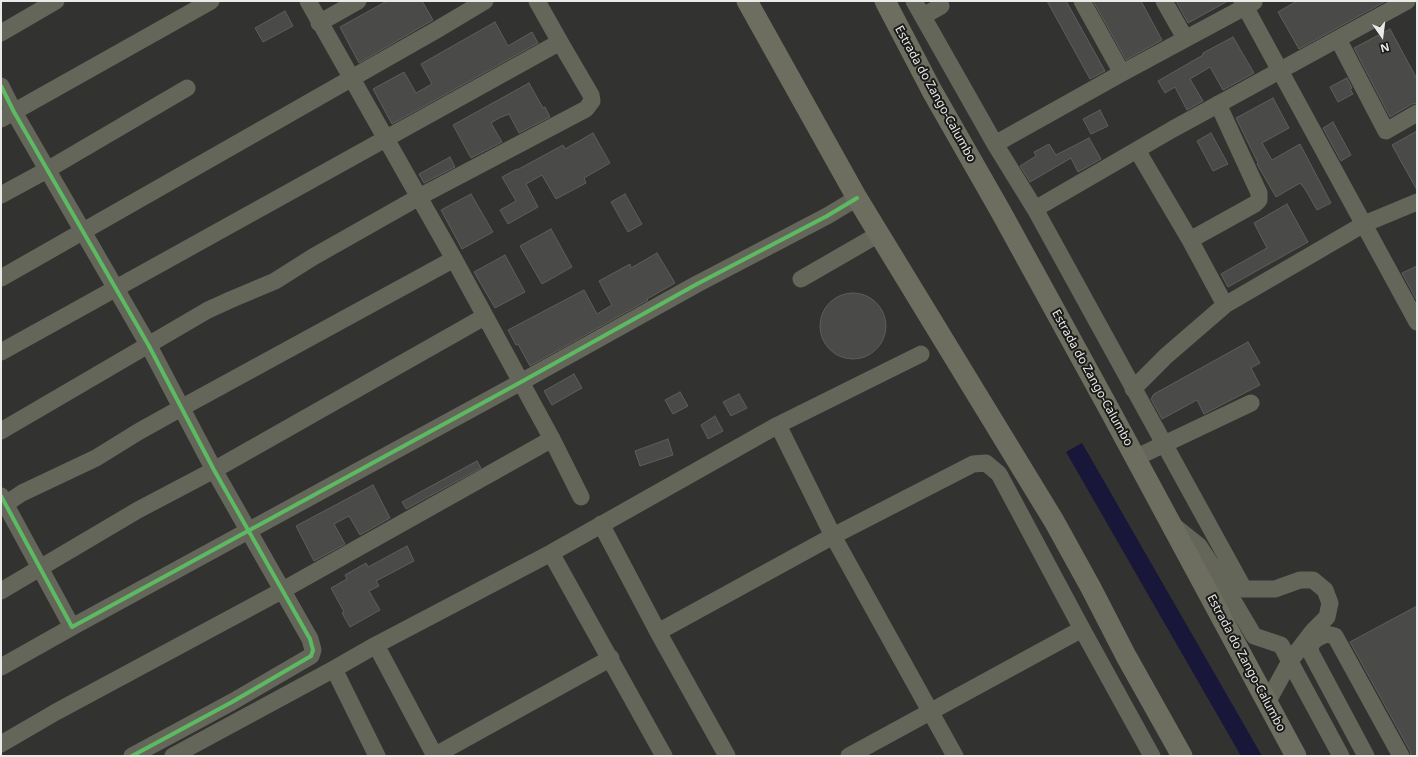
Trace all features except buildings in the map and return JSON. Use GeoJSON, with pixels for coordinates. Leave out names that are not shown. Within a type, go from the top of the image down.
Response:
{"type":"FeatureCollection","features":[{"type":"Feature","properties":{"kind":"main road"},"geometry":{"type":"LineString","coordinates":[[746,1],[857,198],[1054,521],[1126,656],[1182,756]]}},
{"type":"Feature","properties":{"kind":"main road","name":"Estrada do Zango-Calumbo"},"geometry":{"type":"LineString","coordinates":[[885,1],[932,91],[1001,212],[1296,756]]}},
{"type":"Feature","properties":{"kind":"street"},"geometry":{"type":"LineString","coordinates":[[1,33],[56,1]]}},
{"type":"Feature","properties":{"kind":"street"},"geometry":{"type":"LineString","coordinates":[[8,116],[212,1]]}},
{"type":"Feature","properties":{"kind":"street"},"geometry":{"type":"LineString","coordinates":[[308,1],[454,259],[484,317],[552,439],[581,497]]}},
{"type":"Feature","properties":{"kind":"street"},"geometry":{"type":"LineString","coordinates":[[319,22],[358,1]]}},
{"type":"Feature","properties":{"kind":"street"},"geometry":{"type":"LineString","coordinates":[[1,278],[485,1]]}},
{"type":"Feature","properties":{"kind":"street"},"geometry":{"type":"LineString","coordinates":[[1,431],[149,346],[208,310],[275,281],[313,257],[419,197],[586,109],[592,101],[591,94],[537,1]]}},
{"type":"Feature","properties":{"kind":"street"},"geometry":{"type":"LineString","coordinates":[[914,1],[993,140],[1035,209],[1244,589]]}},
{"type":"Feature","properties":{"kind":"street"},"geometry":{"type":"LineString","coordinates":[[1082,1],[1122,73]]}},
{"type":"Feature","properties":{"kind":"street"},"geometry":{"type":"LineString","coordinates":[[1164,1],[1185,38]]}},
{"type":"Feature","properties":{"kind":"street"},"geometry":{"type":"LineString","coordinates":[[1035,209],[1218,104],[1407,1]]}},
{"type":"Feature","properties":{"kind":"street"},"geometry":{"type":"LineString","coordinates":[[993,140],[1122,73],[1247,3],[1280,71],[1417,322]]}},
{"type":"Feature","properties":{"kind":"street"},"geometry":{"type":"LineString","coordinates":[[922,16],[941,6]]}},
{"type":"Feature","properties":{"kind":"street"},"geometry":{"type":"LineString","coordinates":[[1338,38],[1386,131],[1417,113]]}},
{"type":"Feature","properties":{"kind":"street"},"geometry":{"type":"LineString","coordinates":[[1,352],[560,42]]}},
{"type":"Feature","properties":{"kind":"street"},"geometry":{"type":"LineString","coordinates":[[1,86],[8,116],[47,170],[116,288],[149,346],[248,532],[283,590],[310,639],[313,650],[311,656],[232,702],[132,756]]}},
{"type":"Feature","properties":{"kind":"street"},"geometry":{"type":"LineString","coordinates":[[1,195],[47,170],[187,88]]}},
{"type":"Feature","properties":{"kind":"street"},"geometry":{"type":"LineString","coordinates":[[1190,240],[1255,204],[1259,200],[1259,193],[1218,104]]}},
{"type":"Feature","properties":{"kind":"street"},"geometry":{"type":"LineString","coordinates":[[993,140],[1008,127]]}},
{"type":"Feature","properties":{"kind":"street"},"geometry":{"type":"LineString","coordinates":[[1137,150],[1190,240],[1225,305]]}},
{"type":"Feature","properties":{"kind":"street"},"geometry":{"type":"LineString","coordinates":[[1,667],[698,284],[827,216],[857,198]]}},
{"type":"Feature","properties":{"kind":"street"},"geometry":{"type":"LineString","coordinates":[[1134,389],[1166,356],[1225,305],[1364,224],[1417,202]]}},
{"type":"Feature","properties":{"kind":"street"},"geometry":{"type":"LineString","coordinates":[[801,279],[879,234]]}},
{"type":"Feature","properties":{"kind":"street"},"geometry":{"type":"LineString","coordinates":[[72,627],[2,502],[96,458],[181,408],[454,259]]}},
{"type":"Feature","properties":{"kind":"street"},"geometry":{"type":"LineString","coordinates":[[1,591],[138,510],[214,470],[484,317]]}},
{"type":"Feature","properties":{"kind":"street"},"geometry":{"type":"LineString","coordinates":[[173,756],[376,645],[552,553],[778,425],[921,354]]}},
{"type":"Feature","properties":{"kind":"street"},"geometry":{"type":"LineString","coordinates":[[1135,458],[1251,403]]}},
{"type":"Feature","properties":{"kind":"street"},"geometry":{"type":"LineString","coordinates":[[778,425],[833,536],[955,756]]}},
{"type":"Feature","properties":{"kind":"street"},"geometry":{"type":"LineString","coordinates":[[1,744],[56,712],[283,590],[552,439]]}},
{"type":"Feature","properties":{"kind":"street"},"geometry":{"type":"LineString","coordinates":[[658,632],[833,536],[973,464],[986,463],[999,474],[1152,756]]}},
{"type":"Feature","properties":{"kind":"street"},"geometry":{"type":"LineString","coordinates":[[1170,523],[1199,546],[1254,636],[1281,645],[1341,756]]}},
{"type":"Feature","properties":{"kind":"street"},"geometry":{"type":"LineString","coordinates":[[602,524],[658,632],[727,756]]}},
{"type":"Feature","properties":{"kind":"street"},"geometry":{"type":"LineString","coordinates":[[552,553],[664,756]]}},
{"type":"Feature","properties":{"kind":"street"},"geometry":{"type":"LineString","coordinates":[[1218,575],[1244,589],[1275,589],[1300,580],[1312,580],[1325,590],[1330,603],[1327,617],[1312,631],[1290,661],[1267,702]]}},
{"type":"Feature","properties":{"kind":"street"},"geometry":{"type":"LineString","coordinates":[[849,756],[1082,629]]}},
{"type":"Feature","properties":{"kind":"street"},"geometry":{"type":"LineString","coordinates":[[1366,756],[1311,653],[1310,645],[1316,639],[1326,634],[1335,636],[1401,756]]}},
{"type":"Feature","properties":{"kind":"street"},"geometry":{"type":"LineString","coordinates":[[376,645],[434,756],[611,658]]}},
{"type":"Feature","properties":{"kind":"street"},"geometry":{"type":"LineString","coordinates":[[334,669],[377,756]]}},
{"type":"Feature","properties":{"kind":"shaded area"},"geometry":{"type":"Polygon","coordinates":[[[1082,443],[1262,756],[1241,756],[1066,452],[1082,443]]]}},
{"type":"Feature","properties":{"kind":"cycle path"},"geometry":{"type":"LineString","coordinates":[[1,86],[14,112],[149,346],[214,470],[310,639],[313,650],[311,656],[232,702],[132,756]]}},
{"type":"Feature","properties":{"kind":"cycle path"},"geometry":{"type":"LineString","coordinates":[[1,496],[72,627],[521,382],[697,284],[827,216],[857,198]]}}]}
